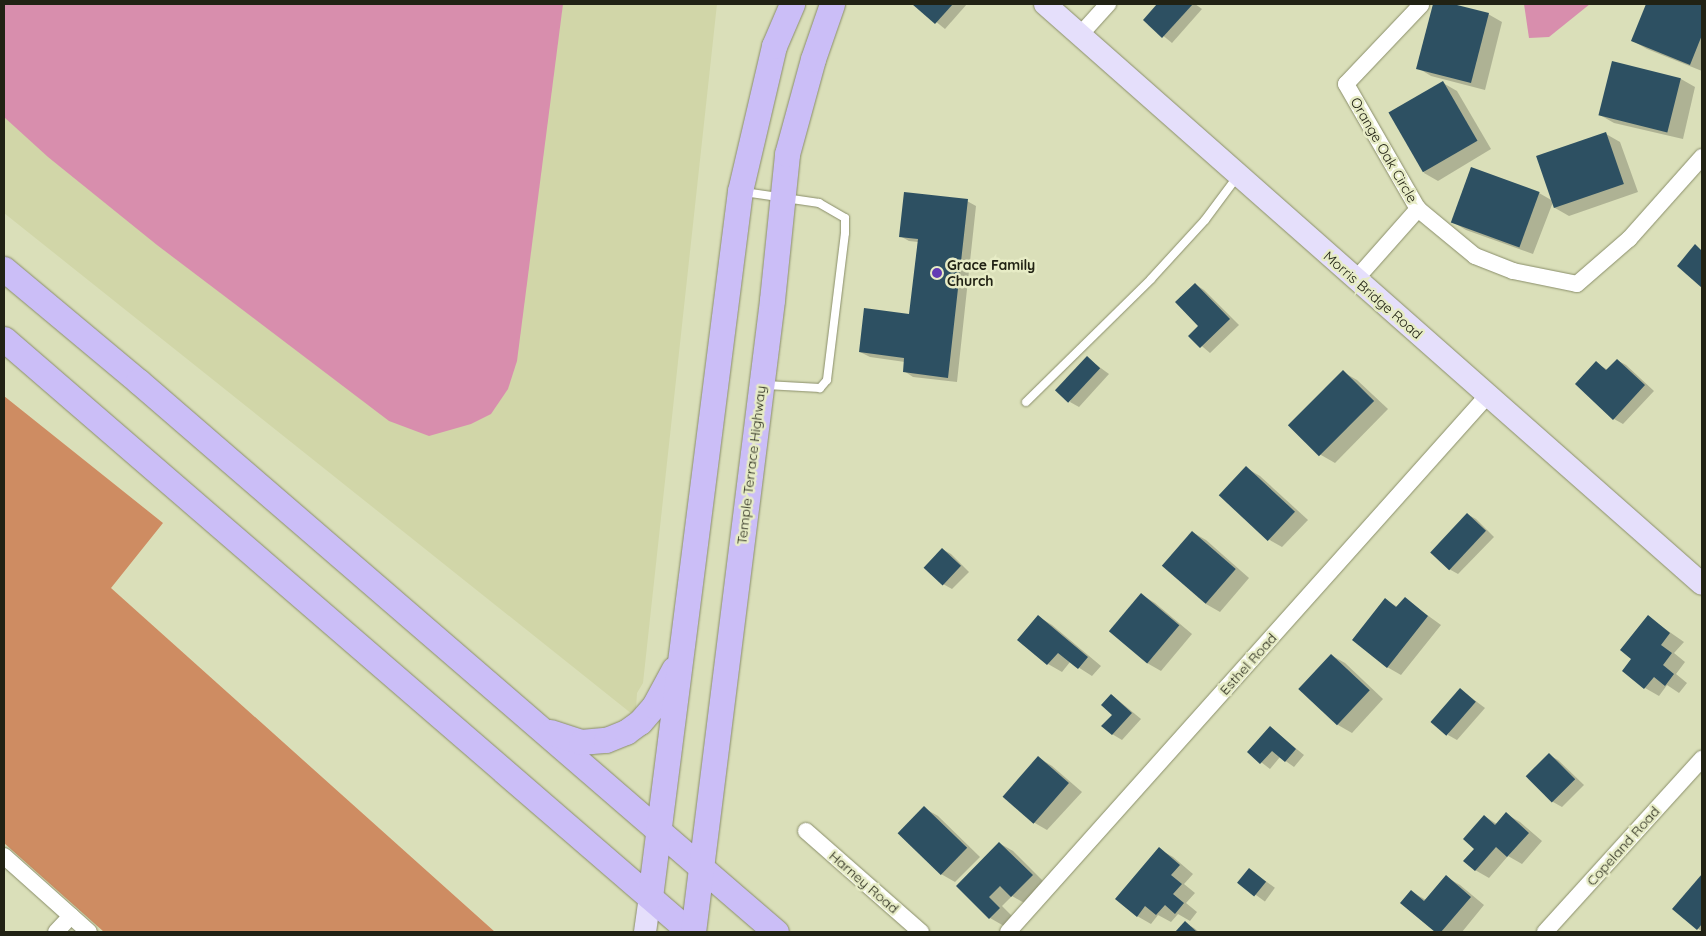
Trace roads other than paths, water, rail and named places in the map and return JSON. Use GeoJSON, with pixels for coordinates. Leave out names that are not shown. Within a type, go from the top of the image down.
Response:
{"type":"FeatureCollection","features":[{"type":"Feature","properties":{"kind":"main road"},"geometry":{"type":"LineString","coordinates":[[650,897],[660,832],[740,191],[774,46],[792,4]]}},
{"type":"Feature","properties":{"kind":"main road","name":"Temple Terrace Highway"},"geometry":{"type":"LineString","coordinates":[[692,932],[761,385],[787,154],[813,59],[832,4]]}},
{"type":"Feature","properties":{"kind":"main road"},"geometry":{"type":"LineString","coordinates":[[4,269],[138,381],[776,932]]}},
{"type":"Feature","properties":{"kind":"main road"},"geometry":{"type":"LineString","coordinates":[[4,339],[692,932]]}},
{"type":"Feature","properties":{"kind":"main road"},"geometry":{"type":"LineString","coordinates":[[543,730],[580,742],[606,740],[626,732],[640,722],[654,706],[681,656]]}},
{"type":"Feature","properties":{"kind":"street","name":"Morris Bridge Road"},"geometry":{"type":"LineString","coordinates":[[1045,4],[1702,584]]}},
{"type":"Feature","properties":{"kind":"street"},"geometry":{"type":"LineString","coordinates":[[1080,35],[1108,4]]}},
{"type":"Feature","properties":{"kind":"street","name":"Orange Oak Circle"},"geometry":{"type":"LineString","coordinates":[[1420,4],[1421,6],[1346,84],[1418,210],[1475,256],[1513,271],[1578,284],[1628,239],[1702,157]]}},
{"type":"Feature","properties":{"kind":"street"},"geometry":{"type":"LineString","coordinates":[[1356,279],[1418,210]]}},
{"type":"Feature","properties":{"kind":"street","name":"Esthel Road"},"geometry":{"type":"LineString","coordinates":[[1008,932],[1488,395]]}},
{"type":"Feature","properties":{"kind":"street","name":"Copeland Road"},"geometry":{"type":"LineString","coordinates":[[1545,932],[1702,759]]}},
{"type":"Feature","properties":{"kind":"street","name":"Harney Road"},"geometry":{"type":"LineString","coordinates":[[806,831],[922,932]]}},
{"type":"Feature","properties":{"kind":"street"},"geometry":{"type":"LineString","coordinates":[[4,856],[89,932]]}},
{"type":"Feature","properties":{"kind":"street"},"geometry":{"type":"LineString","coordinates":[[645,932],[650,897]]}},
{"type":"Feature","properties":{"kind":"street"},"geometry":{"type":"LineString","coordinates":[[56,932],[71,916]]}},
{"type":"Feature","properties":{"kind":"lane"},"geometry":{"type":"LineString","coordinates":[[1026,402],[1151,279],[1204,220],[1239,176]]}},
{"type":"Feature","properties":{"kind":"lane"},"geometry":{"type":"LineString","coordinates":[[740,191],[818,203],[845,218],[845,232],[827,380],[820,388],[761,385]]}},
{"type":"Feature","properties":{"kind":"place","name":"Grace Family Church"},"geometry":{"type":"Point","coordinates":[937,273]}}]}
